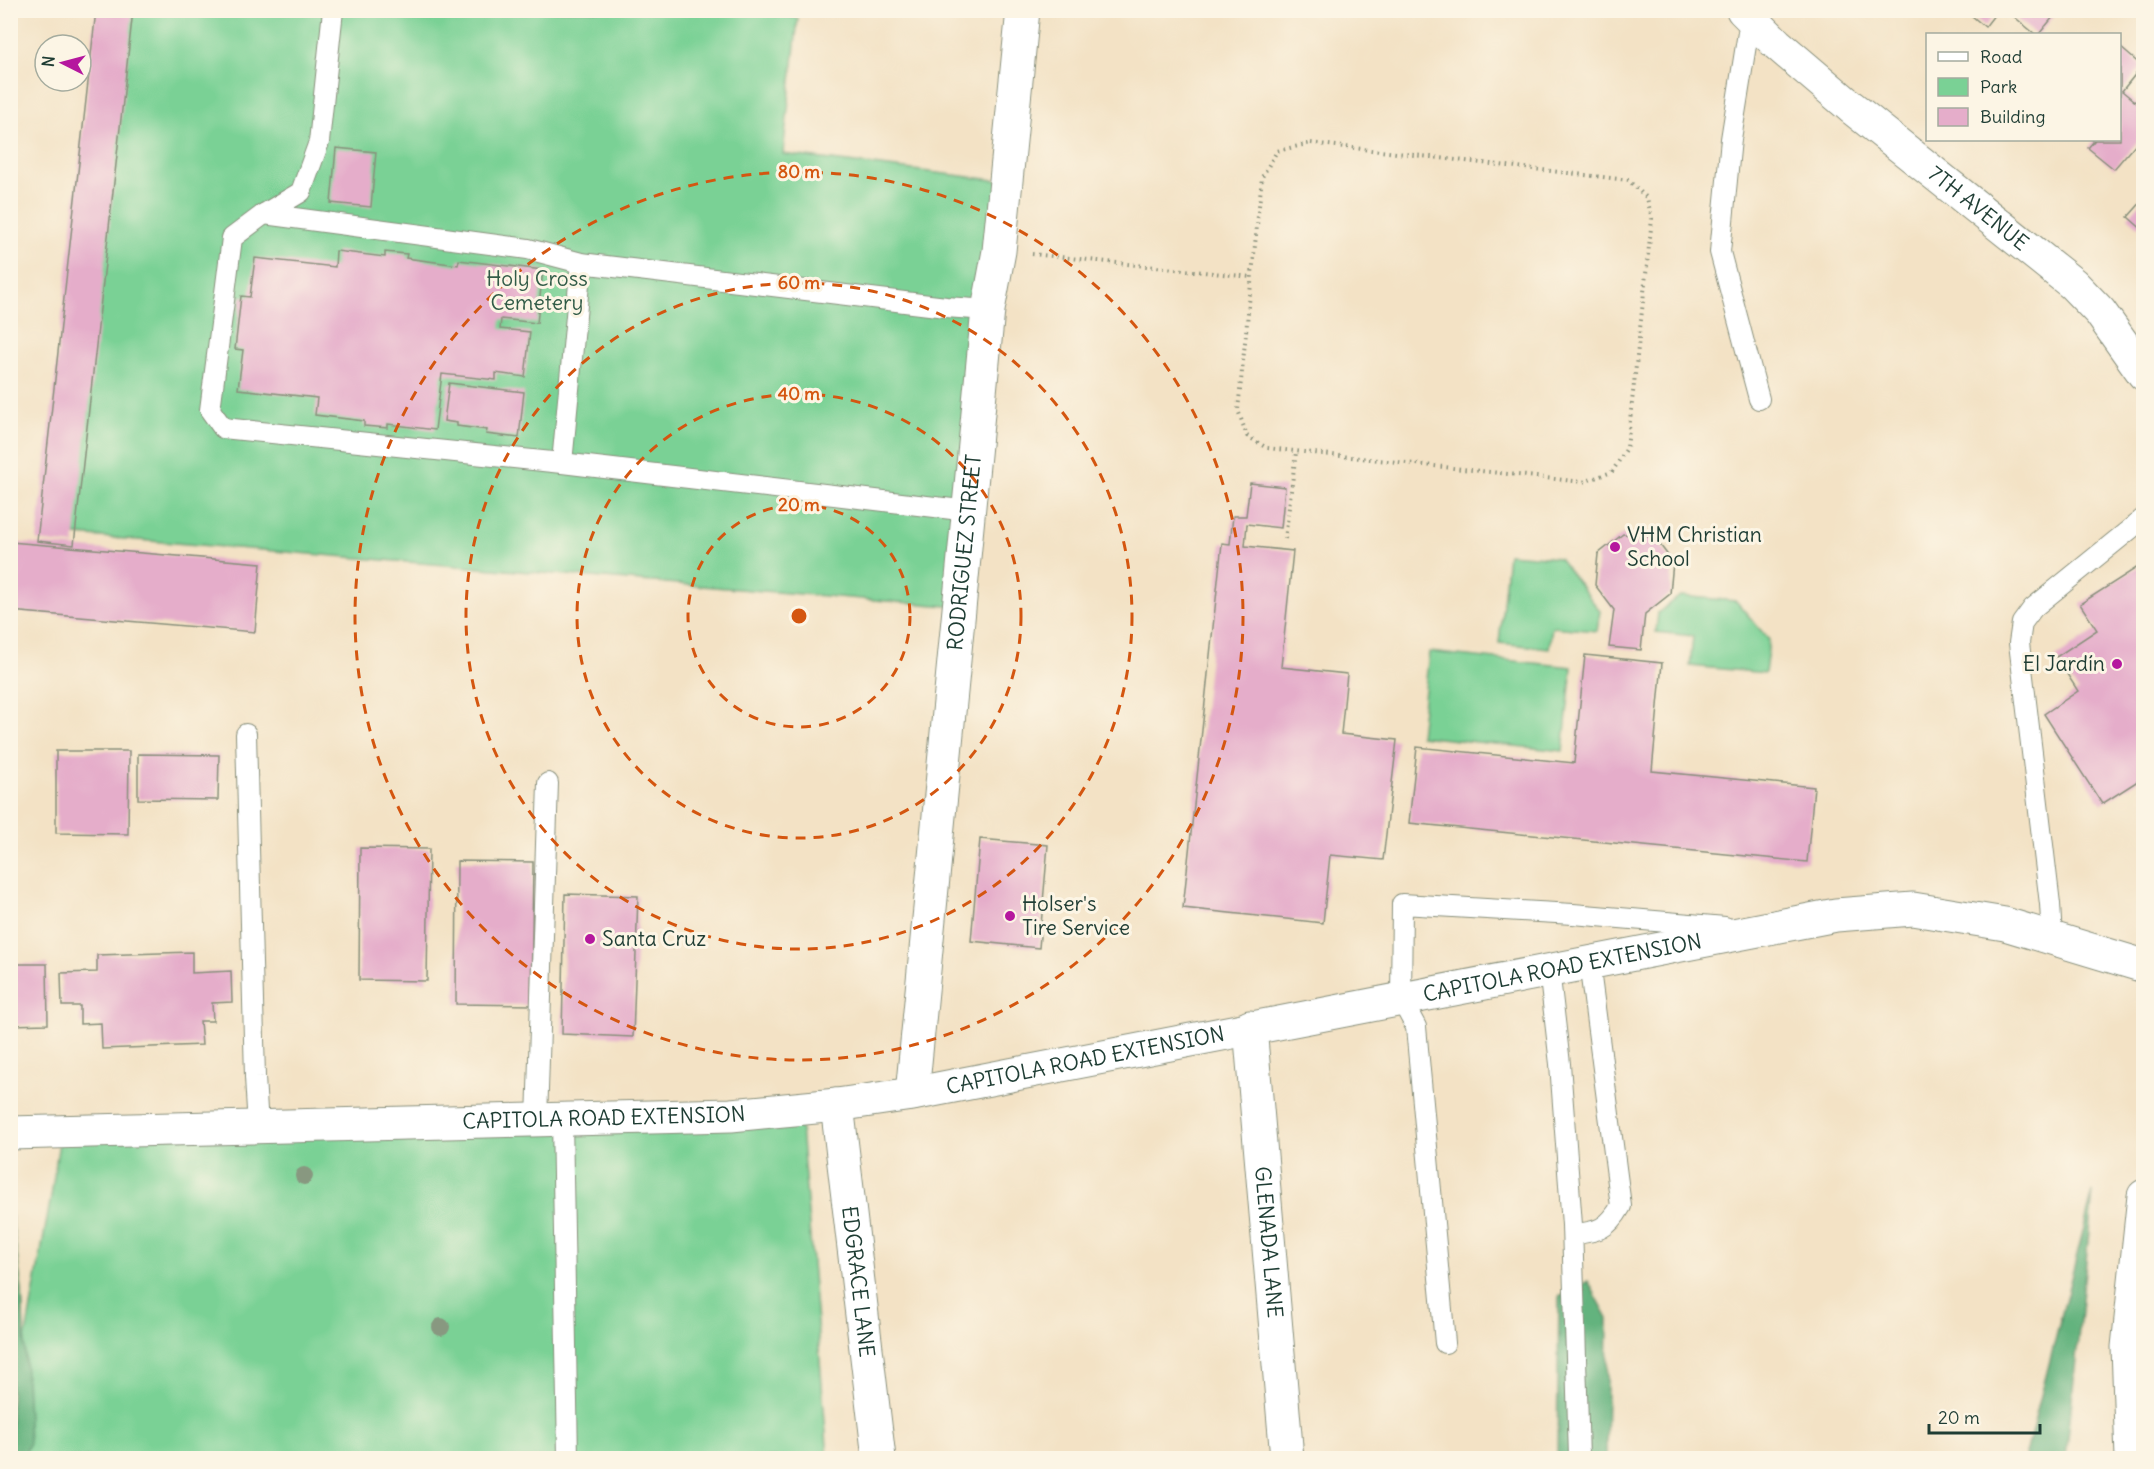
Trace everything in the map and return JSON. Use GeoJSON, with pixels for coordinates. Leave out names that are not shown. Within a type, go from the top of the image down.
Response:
{"type":"FeatureCollection","features":[{"type":"Feature","properties":{"kind":"street","name":"RODRIGUEZ STREET"},"geometry":{"type":"LineString","coordinates":[[912,1094],[988,310],[999,251],[1023,10]]}},
{"type":"Feature","properties":{"kind":"street","name":"7TH AVENUE"},"geometry":{"type":"LineString","coordinates":[[1747,15],[1903,150],[2073,284],[2100,312],[2144,374]]}},
{"type":"Feature","properties":{"kind":"street","name":"CAPITOLA ROAD EXTENSION"},"geometry":{"type":"LineString","coordinates":[[10,1133],[732,1115],[837,1105],[912,1094],[1836,915],[1913,909],[2005,924],[2144,966]]}},
{"type":"Feature","properties":{"kind":"street","name":"GLENADA LANE"},"geometry":{"type":"LineString","coordinates":[[1250,1027],[1287,1458]]}},
{"type":"Feature","properties":{"kind":"street","name":"EDGRACE LANE"},"geometry":{"type":"LineString","coordinates":[[837,1105],[879,1458]]}},
{"type":"Feature","properties":{"kind":"street"},"geometry":{"type":"LineString","coordinates":[[2134,1458],[2128,1347],[2144,1196]]}},
{"type":"Feature","properties":{"kind":"street"},"geometry":{"type":"LineString","coordinates":[[2134,1458],[2144,1433]]}},
{"type":"Feature","properties":{"kind":"lane"},"geometry":{"type":"LineString","coordinates":[[333,10],[319,142],[301,192],[264,214],[232,238],[210,410],[222,428],[562,463],[969,511]]}},
{"type":"Feature","properties":{"kind":"lane"},"geometry":{"type":"LineString","coordinates":[[1747,15],[1731,139],[1720,252],[1759,399]]}},
{"type":"Feature","properties":{"kind":"lane"},"geometry":{"type":"LineString","coordinates":[[264,214],[528,249],[581,263],[946,307],[988,310]]}},
{"type":"Feature","properties":{"kind":"lane"},"geometry":{"type":"LineString","coordinates":[[562,463],[581,263]]}},
{"type":"Feature","properties":{"kind":"lane"},"geometry":{"type":"LineString","coordinates":[[2052,938],[2019,643],[2022,623],[2033,608],[2144,518]]}},
{"type":"Feature","properties":{"kind":"lane"},"geometry":{"type":"LineString","coordinates":[[246,734],[254,1065],[258,1127]]}},
{"type":"Feature","properties":{"kind":"lane"},"geometry":{"type":"LineString","coordinates":[[548,783],[549,1120],[568,1458]]}},
{"type":"Feature","properties":{"kind":"lane"},"geometry":{"type":"LineString","coordinates":[[1445,1343],[1416,1027],[1401,999],[1402,904],[1573,914],[1761,930]]}},
{"type":"Feature","properties":{"kind":"lane"},"geometry":{"type":"LineString","coordinates":[[1573,1234],[1592,1232],[1604,1227],[1612,1220],[1621,1206],[1589,962]]}},
{"type":"Feature","properties":{"kind":"lane"},"geometry":{"type":"LineString","coordinates":[[1549,969],[1560,1064],[1573,1234],[1579,1458]]}},
{"type":"Feature","properties":{"kind":"path"},"geometry":{"type":"LineString","coordinates":[[1311,144],[1628,180],[1647,198],[1652,219],[1627,448],[1612,472],[1583,482],[1267,448],[1247,436],[1238,410],[1251,277],[1262,177],[1277,151],[1311,144]]}},
{"type":"Feature","properties":{"kind":"path"},"geometry":{"type":"LineString","coordinates":[[999,251],[1251,277]]}},
{"type":"Feature","properties":{"kind":"path"},"geometry":{"type":"LineString","coordinates":[[1285,539],[1296,452]]}},
{"type":"Feature","properties":{"kind":"green space","name":"Holy Cross Cemetery"},"geometry":{"type":"Polygon","coordinates":[[[730,10],[798,18],[783,154],[1002,181],[959,607],[52,533],[109,11],[730,10]]]}},
{"type":"Feature","properties":{"kind":"green space"},"geometry":{"type":"Polygon","coordinates":[[[1508,554],[1559,558],[1600,611],[1597,631],[1552,627],[1549,648],[1499,643],[1508,554]]]}},
{"type":"Feature","properties":{"kind":"green space"},"geometry":{"type":"Polygon","coordinates":[[[1680,596],[1736,601],[1769,640],[1765,673],[1690,666],[1693,636],[1656,632],[1658,613],[1680,596]]]}},
{"type":"Feature","properties":{"kind":"green space"},"geometry":{"type":"Polygon","coordinates":[[[1429,652],[1572,667],[1563,751],[1420,736],[1429,652]]]}},
{"type":"Feature","properties":{"kind":"green space"},"geometry":{"type":"Polygon","coordinates":[[[799,1103],[828,1458],[11,1458],[11,1417],[51,1197],[61,1128],[799,1103]]]}},
{"type":"Feature","properties":{"kind":"green space"},"geometry":{"type":"Polygon","coordinates":[[[2093,1192],[2066,1458],[2025,1458],[2093,1192]]]}},
{"type":"Feature","properties":{"kind":"green space"},"geometry":{"type":"Polygon","coordinates":[[[11,1213],[22,1290],[29,1442],[24,1458],[11,1458],[11,1213]]]}},
{"type":"Feature","properties":{"kind":"green space"},"geometry":{"type":"Polygon","coordinates":[[[1588,1281],[1608,1318],[1606,1458],[1557,1458],[1559,1297],[1588,1281]]]}},
{"type":"Feature","properties":{"kind":"building"},"geometry":{"type":"Polygon","coordinates":[[[96,10],[133,10],[74,545],[37,541],[87,93],[93,93],[93,37],[96,10]]]}},
{"type":"Feature","properties":{"kind":"building"},"geometry":{"type":"Polygon","coordinates":[[[1965,10],[1998,10],[1985,27],[1965,10]]]}},
{"type":"Feature","properties":{"kind":"building"},"geometry":{"type":"Polygon","coordinates":[[[2016,10],[2059,10],[2040,33],[2034,33],[2012,15],[2016,10]]]}},
{"type":"Feature","properties":{"kind":"building"},"geometry":{"type":"Polygon","coordinates":[[[2121,48],[2142,66],[2122,91],[2144,109],[2144,134],[2114,169],[2088,148],[2094,141],[2121,141],[2121,48]]]}},
{"type":"Feature","properties":{"kind":"building"},"geometry":{"type":"Polygon","coordinates":[[[336,148],[376,152],[371,207],[331,203],[336,148]]]}},
{"type":"Feature","properties":{"kind":"building"},"geometry":{"type":"Polygon","coordinates":[[[2144,199],[2144,231],[2128,217],[2144,199]]]}},
{"type":"Feature","properties":{"kind":"building"},"geometry":{"type":"Polygon","coordinates":[[[336,251],[385,257],[385,252],[407,254],[406,258],[458,265],[459,260],[543,270],[537,323],[501,319],[500,329],[530,332],[525,377],[496,373],[496,380],[442,374],[435,430],[388,424],[388,428],[364,426],[364,421],[315,415],[317,398],[238,389],[243,350],[235,349],[241,296],[250,297],[255,258],[335,267],[336,251]]]}},
{"type":"Feature","properties":{"kind":"building"},"geometry":{"type":"Polygon","coordinates":[[[449,383],[524,392],[519,438],[486,434],[487,430],[457,426],[457,423],[444,421],[449,383]]]}},
{"type":"Feature","properties":{"kind":"building"},"geometry":{"type":"Polygon","coordinates":[[[1250,483],[1285,487],[1281,528],[1247,524],[1245,546],[1293,551],[1281,667],[1347,674],[1341,734],[1397,740],[1383,860],[1330,855],[1323,923],[1183,908],[1222,543],[1230,544],[1233,516],[1246,516],[1250,483]]]}},
{"type":"Feature","properties":{"kind":"building"},"geometry":{"type":"Polygon","coordinates":[[[1623,534],[1654,537],[1673,562],[1670,594],[1645,614],[1641,650],[1609,647],[1614,610],[1595,585],[1598,554],[1623,534]]]}},
{"type":"Feature","properties":{"kind":"building"},"geometry":{"type":"Polygon","coordinates":[[[10,542],[261,563],[255,632],[10,611],[10,542]]]}},
{"type":"Feature","properties":{"kind":"building"},"geometry":{"type":"Polygon","coordinates":[[[2144,563],[2144,777],[2102,804],[2044,714],[2078,691],[2056,657],[2097,630],[2080,604],[2144,563]]]}},
{"type":"Feature","properties":{"kind":"building"},"geometry":{"type":"Polygon","coordinates":[[[1585,655],[1662,663],[1652,771],[1814,787],[1807,862],[1409,823],[1417,747],[1574,763],[1585,655]]]}},
{"type":"Feature","properties":{"kind":"building"},"geometry":{"type":"Polygon","coordinates":[[[56,751],[129,751],[128,834],[56,833],[56,751]]]}},
{"type":"Feature","properties":{"kind":"building"},"geometry":{"type":"Polygon","coordinates":[[[138,754],[219,755],[218,800],[138,799],[138,754]]]}},
{"type":"Feature","properties":{"kind":"building"},"geometry":{"type":"Polygon","coordinates":[[[980,839],[1048,845],[1039,948],[971,941],[980,839]]]}},
{"type":"Feature","properties":{"kind":"building"},"geometry":{"type":"Polygon","coordinates":[[[360,848],[429,849],[427,981],[359,980],[360,848]]]}},
{"type":"Feature","properties":{"kind":"building"},"geometry":{"type":"Polygon","coordinates":[[[457,861],[533,862],[531,1005],[456,1004],[457,861]]]}},
{"type":"Feature","properties":{"kind":"building"},"geometry":{"type":"Polygon","coordinates":[[[565,894],[638,896],[633,1037],[562,1034],[565,894]]]}},
{"type":"Feature","properties":{"kind":"building"},"geometry":{"type":"Polygon","coordinates":[[[192,952],[192,973],[231,971],[232,1002],[212,1003],[213,1021],[200,1021],[202,1045],[102,1049],[101,1023],[80,1024],[80,1006],[62,1006],[61,973],[97,972],[97,955],[192,952]]]}},
{"type":"Feature","properties":{"kind":"building"},"geometry":{"type":"Polygon","coordinates":[[[10,964],[47,964],[48,1024],[10,1025],[10,964]]]}},
{"type":"Feature","properties":{"kind":"place","name":"VHM Christian School"},"geometry":{"type":"Point","coordinates":[1615,547]}},
{"type":"Feature","properties":{"kind":"place","name":"El Jardín"},"geometry":{"type":"Point","coordinates":[2117,664]}},
{"type":"Feature","properties":{"kind":"place","name":"Holser's Tire Service"},"geometry":{"type":"Point","coordinates":[1010,916]}},
{"type":"Feature","properties":{"kind":"place","name":"Santa Cruz"},"geometry":{"type":"Point","coordinates":[590,939]}}]}
